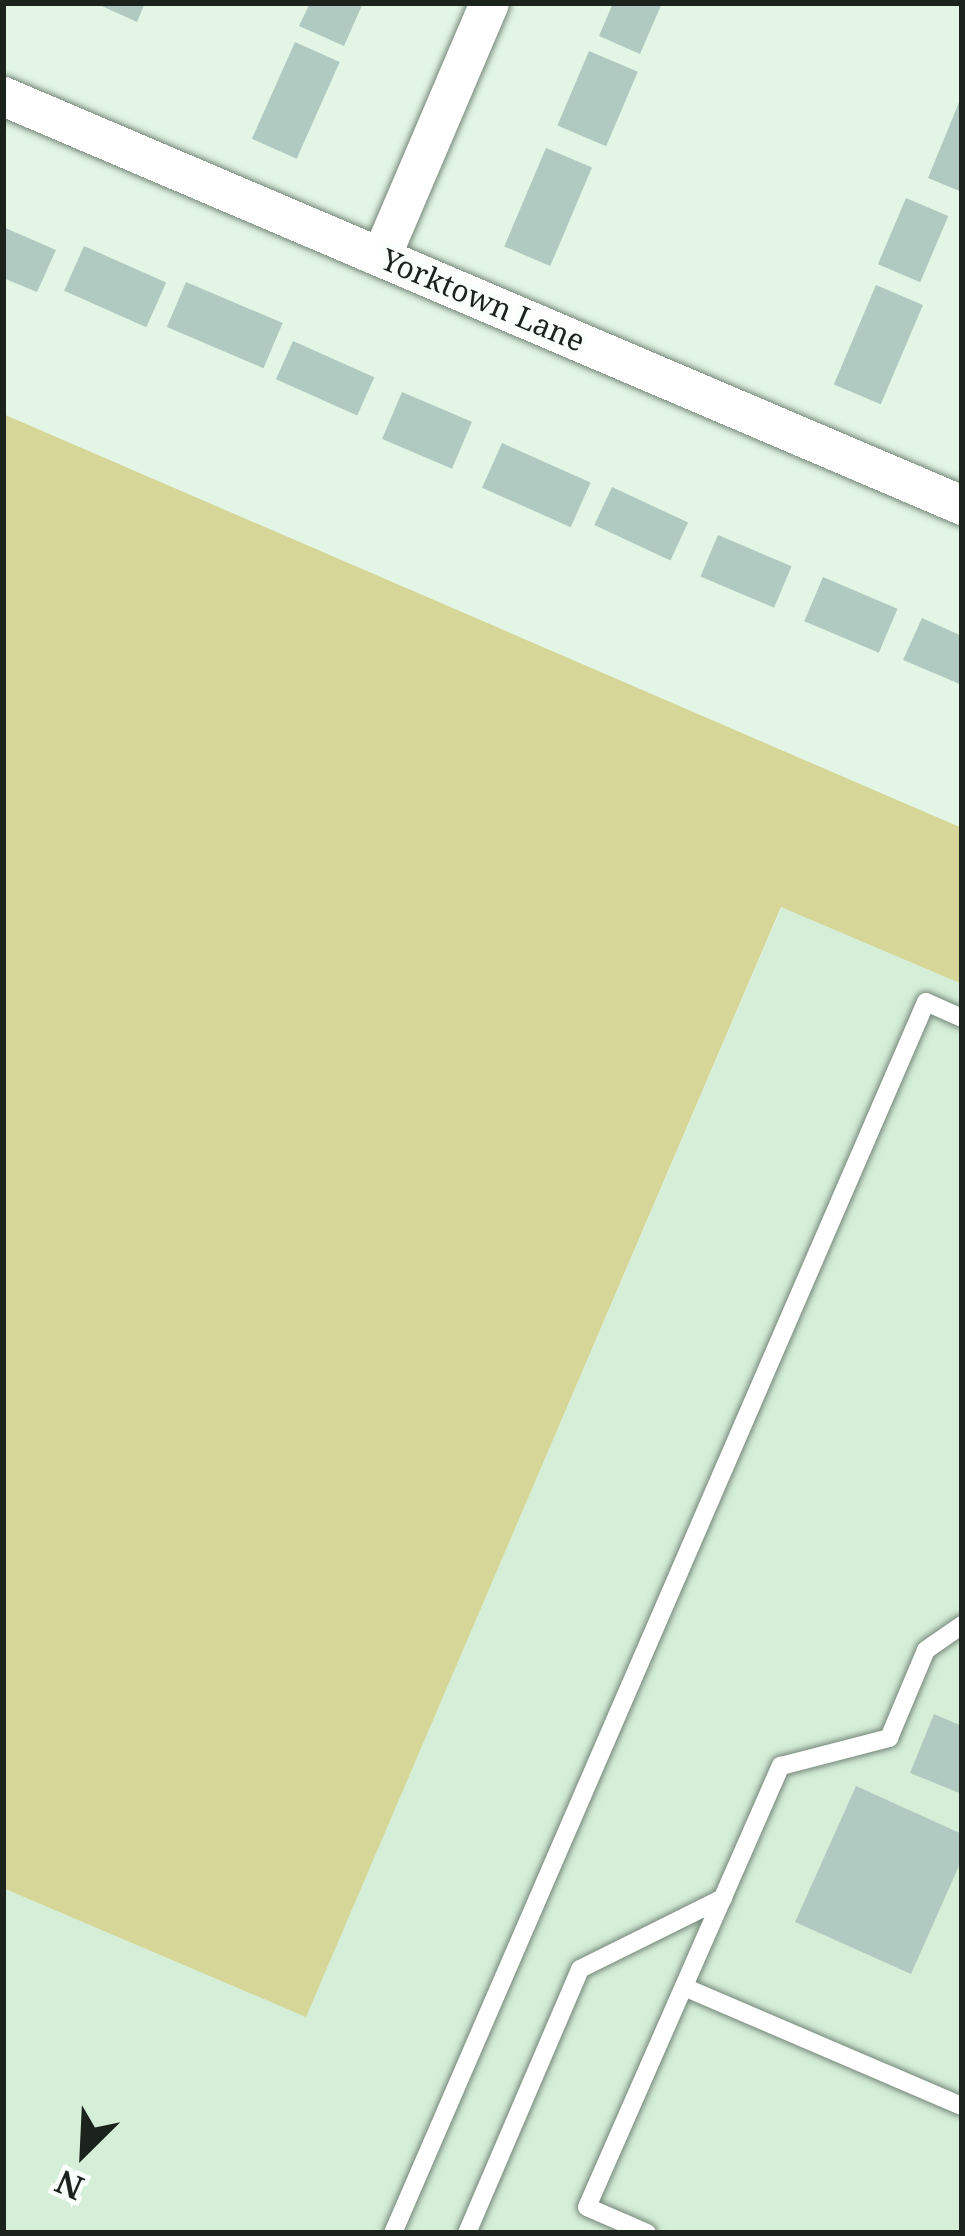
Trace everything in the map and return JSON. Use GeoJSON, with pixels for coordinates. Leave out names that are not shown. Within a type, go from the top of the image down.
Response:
{"type":"FeatureCollection","features":[{"type":"Feature","properties":{"kind":"street"},"geometry":{"type":"LineString","coordinates":[[380,256],[489,3]]}},
{"type":"Feature","properties":{"kind":"street","name":"Yorktown Lane"},"geometry":{"type":"LineString","coordinates":[[3,96],[961,503]]}},
{"type":"Feature","properties":{"kind":"lane"},"geometry":{"type":"LineString","coordinates":[[393,2233],[926,1002],[962,1018]]}},
{"type":"Feature","properties":{"kind":"lane"},"geometry":{"type":"LineString","coordinates":[[647,2233],[587,2207],[781,1766],[889,1738],[926,1650],[962,1624]]}},
{"type":"Feature","properties":{"kind":"lane"},"geometry":{"type":"LineString","coordinates":[[467,2233],[580,1969],[723,1898]]}},
{"type":"Feature","properties":{"kind":"lane"},"geometry":{"type":"LineString","coordinates":[[684,1987],[962,2106]]}},
{"type":"Feature","properties":{"kind":"shaded area"},"geometry":{"type":"Polygon","coordinates":[[[3,414],[962,828],[962,984],[781,907],[306,2017],[3,1888],[3,414]]]}},
{"type":"Feature","properties":{"kind":"shaded area"},"geometry":{"type":"Polygon","coordinates":[[[782,906],[962,984],[962,2233],[3,2233],[3,1888],[306,2016],[782,906]]]}},
{"type":"Feature","properties":{"kind":"building"},"geometry":{"type":"Polygon","coordinates":[[[95,3],[145,3],[137,22],[95,3]]]}},
{"type":"Feature","properties":{"kind":"building"},"geometry":{"type":"Polygon","coordinates":[[[310,3],[363,3],[344,46],[299,26],[310,3]]]}},
{"type":"Feature","properties":{"kind":"building"},"geometry":{"type":"Polygon","coordinates":[[[613,3],[662,3],[640,54],[599,36],[613,3]]]}},
{"type":"Feature","properties":{"kind":"building"},"geometry":{"type":"Polygon","coordinates":[[[295,42],[340,62],[297,159],[252,139],[295,42]]]}},
{"type":"Feature","properties":{"kind":"building"},"geometry":{"type":"Polygon","coordinates":[[[589,51],[638,72],[606,146],[557,126],[589,51]]]}},
{"type":"Feature","properties":{"kind":"building"},"geometry":{"type":"Polygon","coordinates":[[[962,95],[962,192],[928,178],[962,95]]]}},
{"type":"Feature","properties":{"kind":"building"},"geometry":{"type":"Polygon","coordinates":[[[546,148],[592,168],[550,266],[504,246],[546,148]]]}},
{"type":"Feature","properties":{"kind":"building"},"geometry":{"type":"Polygon","coordinates":[[[906,198],[948,216],[920,282],[878,264],[906,198]]]}},
{"type":"Feature","properties":{"kind":"building"},"geometry":{"type":"Polygon","coordinates":[[[3,227],[56,250],[37,292],[3,278],[3,227]]]}},
{"type":"Feature","properties":{"kind":"building"},"geometry":{"type":"Polygon","coordinates":[[[84,246],[166,283],[146,327],[64,291],[84,246]]]}},
{"type":"Feature","properties":{"kind":"building"},"geometry":{"type":"Polygon","coordinates":[[[186,282],[283,323],[264,368],[167,327],[186,282]]]}},
{"type":"Feature","properties":{"kind":"building"},"geometry":{"type":"Polygon","coordinates":[[[876,285],[923,305],[881,404],[834,384],[876,285]]]}},
{"type":"Feature","properties":{"kind":"building"},"geometry":{"type":"Polygon","coordinates":[[[293,341],[374,377],[357,416],[276,379],[293,341]]]}},
{"type":"Feature","properties":{"kind":"building"},"geometry":{"type":"Polygon","coordinates":[[[402,392],[472,422],[452,469],[382,439],[402,392]]]}},
{"type":"Feature","properties":{"kind":"building"},"geometry":{"type":"Polygon","coordinates":[[[502,443],[591,482],[571,527],[482,488],[502,443]]]}},
{"type":"Feature","properties":{"kind":"building"},"geometry":{"type":"Polygon","coordinates":[[[612,487],[688,522],[670,561],[594,525],[612,487]]]}},
{"type":"Feature","properties":{"kind":"building"},"geometry":{"type":"Polygon","coordinates":[[[718,535],[792,566],[774,608],[700,576],[718,535]]]}},
{"type":"Feature","properties":{"kind":"building"},"geometry":{"type":"Polygon","coordinates":[[[823,577],[898,609],[879,653],[804,621],[823,577]]]}},
{"type":"Feature","properties":{"kind":"building"},"geometry":{"type":"Polygon","coordinates":[[[922,618],[962,636],[962,685],[903,660],[922,618]]]}},
{"type":"Feature","properties":{"kind":"building"},"geometry":{"type":"Polygon","coordinates":[[[934,1714],[962,1726],[962,1794],[910,1773],[934,1714]]]}},
{"type":"Feature","properties":{"kind":"building"},"geometry":{"type":"Polygon","coordinates":[[[856,1786],[962,1834],[962,1859],[911,1974],[795,1922],[856,1786]]]}}]}
